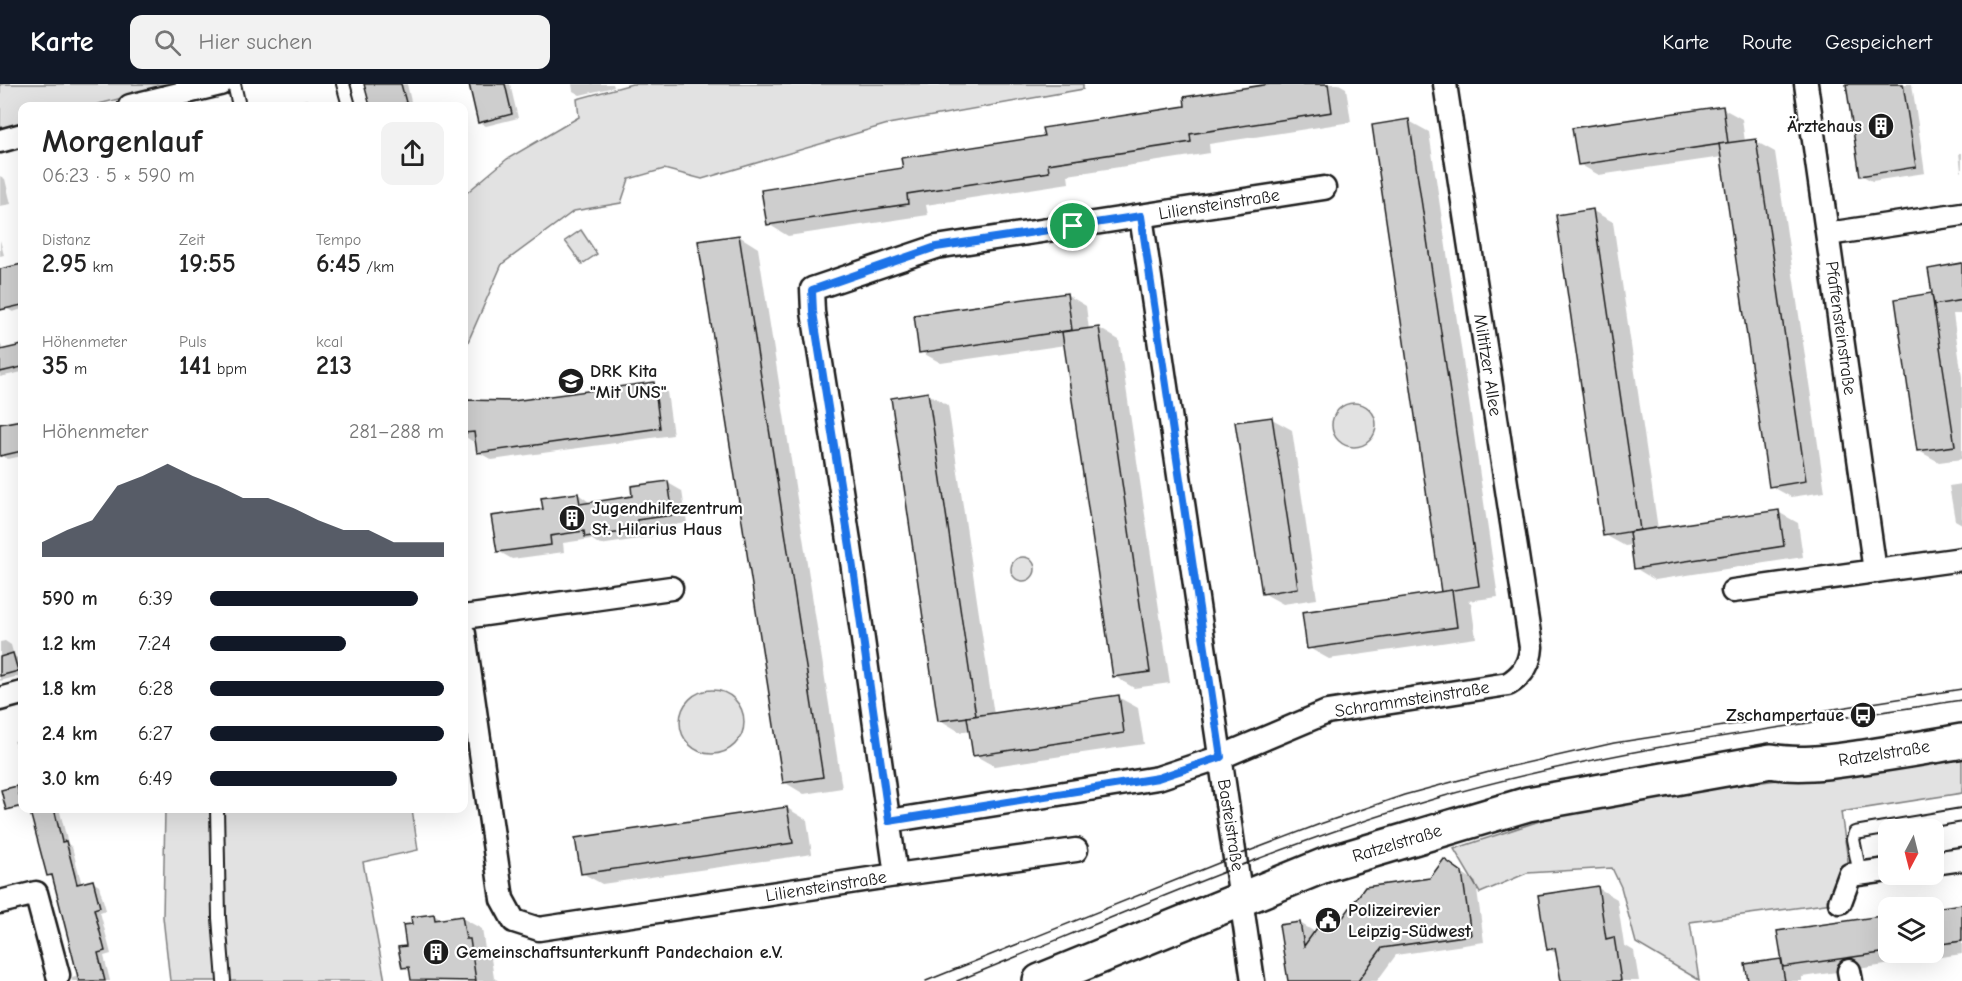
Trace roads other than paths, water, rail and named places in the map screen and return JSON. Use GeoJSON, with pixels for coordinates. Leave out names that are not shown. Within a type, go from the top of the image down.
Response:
{"type":"FeatureCollection","features":[{"type":"Feature","properties":{"kind":"main road","name":"Ratzelstraße"},"geometry":{"type":"LineString","coordinates":[[1771,761],[1778,754],[1797,749],[1962,724]]}},
{"type":"Feature","properties":{"kind":"main road","name":"Ratzelstraße"},"geometry":{"type":"LineString","coordinates":[[1040,981],[1330,863],[1528,804],[1771,761],[1785,764],[1810,763],[1962,741]]}},
{"type":"Feature","properties":{"kind":"street"},"geometry":{"type":"LineString","coordinates":[[146,102],[220,84]]}},
{"type":"Feature","properties":{"kind":"street","name":"Miltitzer Allee"},"geometry":{"type":"LineString","coordinates":[[1448,84],[1531,646]]}},
{"type":"Feature","properties":{"kind":"street","name":"Pfaffensteinstraße"},"geometry":{"type":"LineString","coordinates":[[1806,84],[1875,571]]}},
{"type":"Feature","properties":{"kind":"street"},"geometry":{"type":"LineString","coordinates":[[0,141],[18,136]]}},
{"type":"Feature","properties":{"kind":"street","name":"Liliensteinstraße"},"geometry":{"type":"LineString","coordinates":[[468,662],[502,899],[514,921],[538,929],[896,875],[850,547],[813,312],[812,290],[936,247],[1324,188]]}},
{"type":"Feature","properties":{"kind":"street"},"geometry":{"type":"LineString","coordinates":[[1828,234],[1962,214]]}},
{"type":"Feature","properties":{"kind":"street","name":"Basteistraße"},"geometry":{"type":"LineString","coordinates":[[1141,216],[1243,899],[1253,981]]}},
{"type":"Feature","properties":{"kind":"street"},"geometry":{"type":"LineString","coordinates":[[1733,591],[1962,559]]}},
{"type":"Feature","properties":{"kind":"street"},"geometry":{"type":"LineString","coordinates":[[468,616],[671,588]]}},
{"type":"Feature","properties":{"kind":"street","name":"Schrammsteinstraße"},"geometry":{"type":"LineString","coordinates":[[889,821],[1158,778],[1221,757],[1327,712],[1508,684],[1519,678],[1526,668],[1530,659],[1531,646]]}},
{"type":"Feature","properties":{"kind":"street"},"geometry":{"type":"LineString","coordinates":[[0,699],[18,694]]}},
{"type":"Feature","properties":{"kind":"street"},"geometry":{"type":"LineString","coordinates":[[896,875],[1076,850]]}},
{"type":"Feature","properties":{"kind":"street"},"geometry":{"type":"LineString","coordinates":[[1944,862],[1962,859]]}},
{"type":"Feature","properties":{"kind":"street"},"geometry":{"type":"LineString","coordinates":[[1840,902],[1850,875],[1878,871]]}},
{"type":"Feature","properties":{"kind":"street"},"geometry":{"type":"LineString","coordinates":[[0,902],[36,892],[58,975]]}},
{"type":"Feature","properties":{"kind":"lane"},"geometry":{"type":"LineString","coordinates":[[234,84],[237,102]]}},
{"type":"Feature","properties":{"kind":"lane"},"geometry":{"type":"LineString","coordinates":[[343,84],[348,102]]}},
{"type":"Feature","properties":{"kind":"lane"},"geometry":{"type":"LineString","coordinates":[[217,813],[219,918],[224,981]]}},
{"type":"Feature","properties":{"kind":"lane"},"geometry":{"type":"LineString","coordinates":[[1860,874],[1853,839],[1855,832],[1962,815]]}},
{"type":"Feature","properties":{"kind":"tram line"},"geometry":{"type":"LineString","coordinates":[[926,981],[1236,856],[1404,795],[1504,768],[1614,743],[1962,689]]}},
{"type":"Feature","properties":{"kind":"tram line"},"geometry":{"type":"LineString","coordinates":[[957,981],[1253,861],[1434,799],[1499,781],[1630,753],[1962,700]]}},
{"type":"Feature","properties":{"kind":"place","name":"Ärztehaus"},"geometry":{"type":"Point","coordinates":[1881,126]}},
{"type":"Feature","properties":{"kind":"place","name":"DRK Kita \"Mit UNS\""},"geometry":{"type":"Point","coordinates":[571,381]}},
{"type":"Feature","properties":{"kind":"place","name":"Jugendhilfezentrum St. Hilarius Haus"},"geometry":{"type":"Point","coordinates":[572,518]}},
{"type":"Feature","properties":{"kind":"place","name":"Zschampertaue"},"geometry":{"type":"Point","coordinates":[1863,715]}},
{"type":"Feature","properties":{"kind":"place","name":"Polizeirevier Leipzig-Südwest"},"geometry":{"type":"Point","coordinates":[1328,920]}},
{"type":"Feature","properties":{"kind":"place","name":"Gemeinschaftsunterkunft Pandechaion e.V."},"geometry":{"type":"Point","coordinates":[436,952]}}]}
